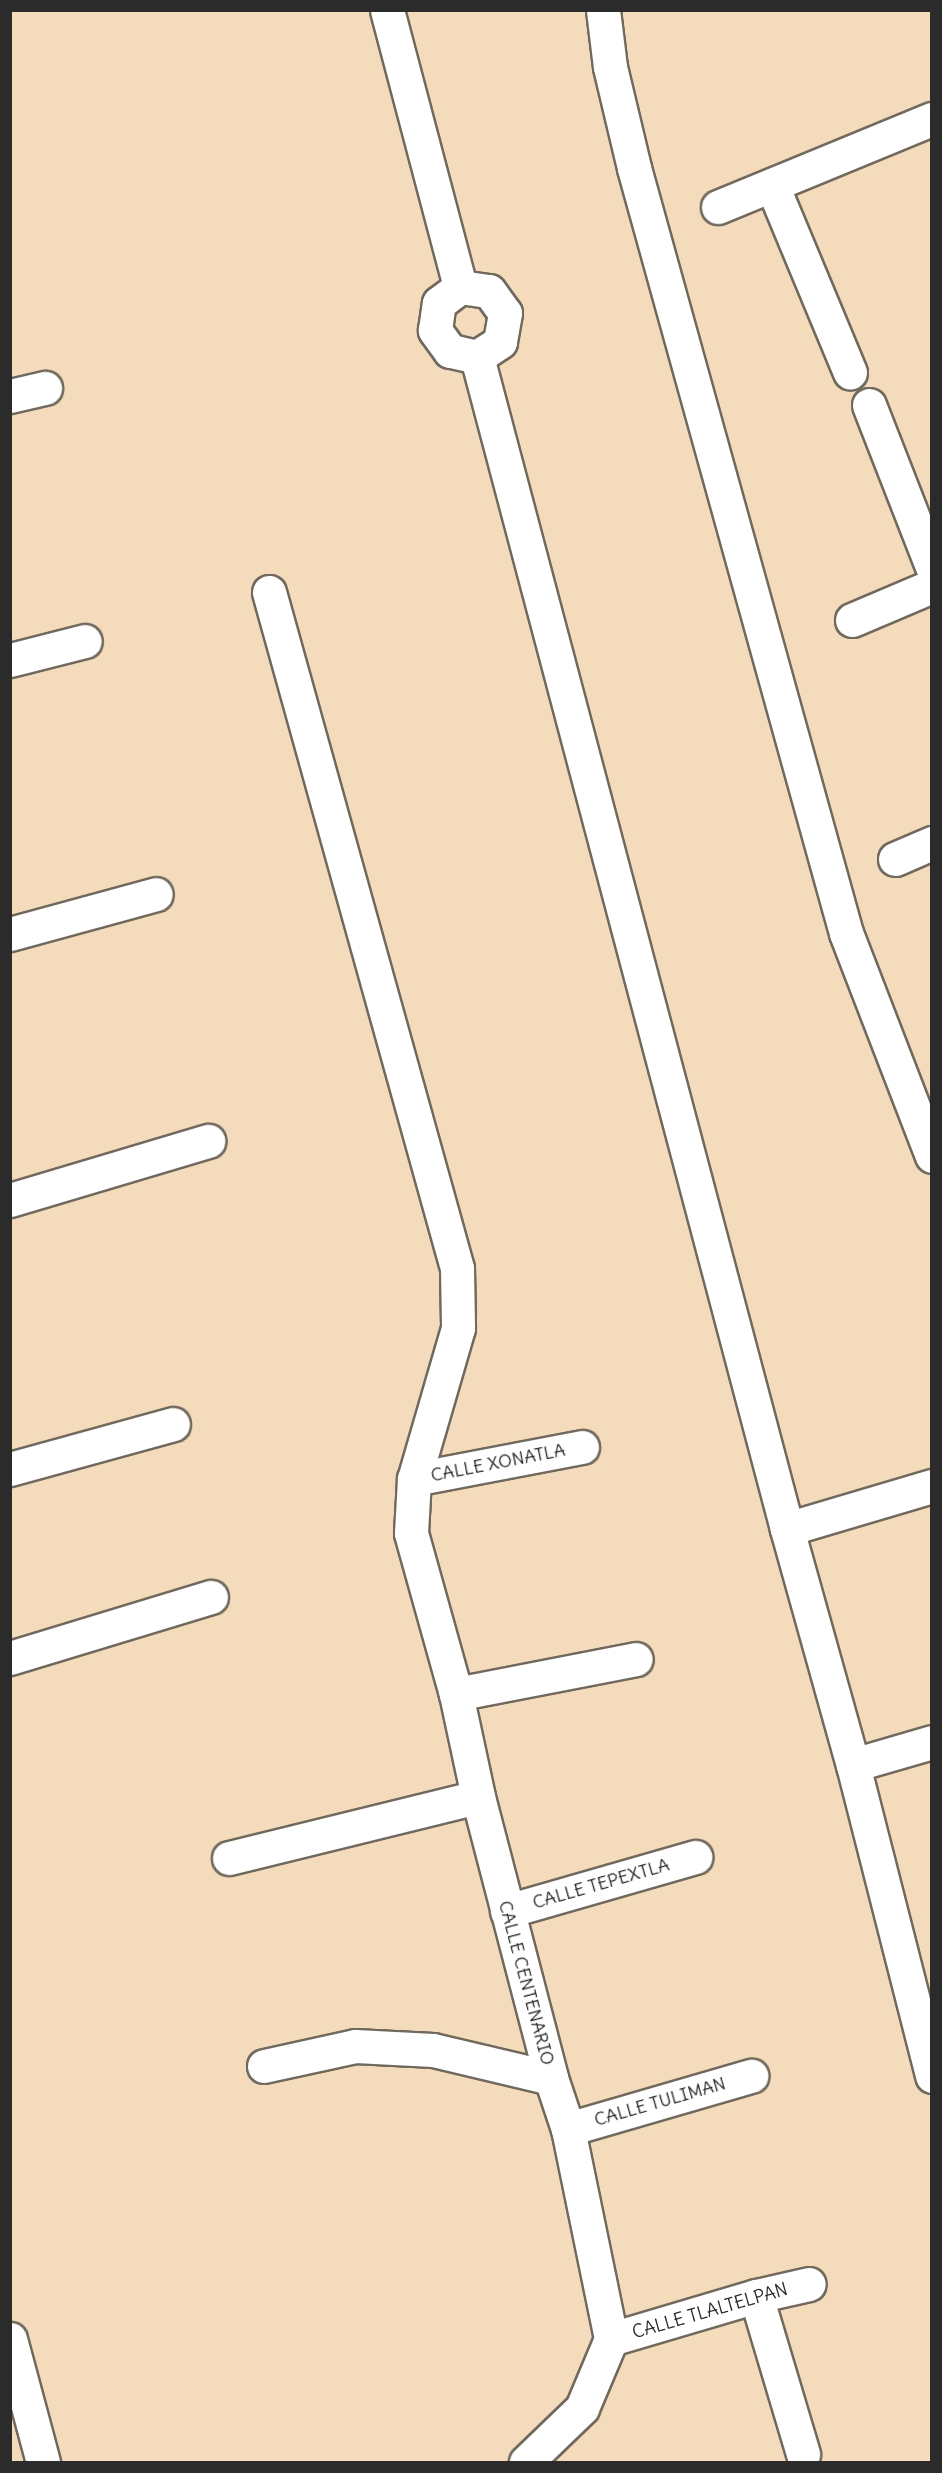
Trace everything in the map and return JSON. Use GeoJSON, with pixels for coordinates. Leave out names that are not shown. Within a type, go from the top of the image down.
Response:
{"type":"FeatureCollection","features":[{"type":"Feature","properties":{"kind":"street"},"geometry":{"type":"LineString","coordinates":[[387,10],[460,287]]}},
{"type":"Feature","properties":{"kind":"street"},"geometry":{"type":"LineString","coordinates":[[603,10],[610,67],[634,168],[843,922],[932,1156]]}},
{"type":"Feature","properties":{"kind":"street"},"geometry":{"type":"LineString","coordinates":[[718,207],[932,119]]}},
{"type":"Feature","properties":{"kind":"street"},"geometry":{"type":"LineString","coordinates":[[772,185],[850,372]]}},
{"type":"Feature","properties":{"kind":"street"},"geometry":{"type":"LineString","coordinates":[[460,287],[489,291],[505,313],[500,342],[477,357],[450,351],[435,330],[439,303],[460,287]]}},
{"type":"Feature","properties":{"kind":"street"},"geometry":{"type":"LineString","coordinates":[[477,357],[787,1529],[922,2003],[932,2076]]}},
{"type":"Feature","properties":{"kind":"street"},"geometry":{"type":"LineString","coordinates":[[10,396],[45,388]]}},
{"type":"Feature","properties":{"kind":"street"},"geometry":{"type":"LineString","coordinates":[[869,405],[932,567]]}},
{"type":"Feature","properties":{"kind":"street"},"geometry":{"type":"LineString","coordinates":[[852,620],[932,586]]}},
{"type":"Feature","properties":{"kind":"street","name":"CALLE CENTENARIO"},"geometry":{"type":"LineString","coordinates":[[269,592],[457,1268],[458,1328],[414,1479],[411,1533],[456,1694],[478,1797],[550,2078],[568,2129],[611,2339]]}},
{"type":"Feature","properties":{"kind":"street"},"geometry":{"type":"LineString","coordinates":[[10,660],[85,641]]}},
{"type":"Feature","properties":{"kind":"street"},"geometry":{"type":"LineString","coordinates":[[895,860],[932,843]]}},
{"type":"Feature","properties":{"kind":"street"},"geometry":{"type":"LineString","coordinates":[[10,934],[156,894]]}},
{"type":"Feature","properties":{"kind":"street"},"geometry":{"type":"LineString","coordinates":[[10,1200],[208,1141]]}},
{"type":"Feature","properties":{"kind":"street"},"geometry":{"type":"LineString","coordinates":[[10,1470],[173,1424]]}},
{"type":"Feature","properties":{"kind":"street","name":"CALLE XONATLA"},"geometry":{"type":"LineString","coordinates":[[414,1479],[582,1447]]}},
{"type":"Feature","properties":{"kind":"street"},"geometry":{"type":"LineString","coordinates":[[787,1529],[932,1486]]}},
{"type":"Feature","properties":{"kind":"street"},"geometry":{"type":"LineString","coordinates":[[10,1658],[211,1597]]}},
{"type":"Feature","properties":{"kind":"street"},"geometry":{"type":"LineString","coordinates":[[456,1694],[636,1659]]}},
{"type":"Feature","properties":{"kind":"street"},"geometry":{"type":"LineString","coordinates":[[853,1765],[932,1742]]}},
{"type":"Feature","properties":{"kind":"street"},"geometry":{"type":"LineString","coordinates":[[229,1858],[478,1797]]}},
{"type":"Feature","properties":{"kind":"street","name":"CALLE TEPEXTLA"},"geometry":{"type":"LineString","coordinates":[[507,1911],[695,1857]]}},
{"type":"Feature","properties":{"kind":"street"},"geometry":{"type":"LineString","coordinates":[[264,2066],[355,2046],[433,2050],[550,2078]]}},
{"type":"Feature","properties":{"kind":"street","name":"CALLE TULIMAN"},"geometry":{"type":"LineString","coordinates":[[568,2129],[751,2076]]}},
{"type":"Feature","properties":{"kind":"street","name":"CALLE TLALTELPAN"},"geometry":{"type":"LineString","coordinates":[[611,2339],[756,2296],[809,2284]]}},
{"type":"Feature","properties":{"kind":"street"},"geometry":{"type":"LineString","coordinates":[[756,2296],[804,2454]]}},
{"type":"Feature","properties":{"kind":"street"},"geometry":{"type":"LineString","coordinates":[[526,2463],[582,2408],[611,2339]]}},
{"type":"Feature","properties":{"kind":"street"},"geometry":{"type":"LineString","coordinates":[[13,2357],[44,2463]]}}]}
